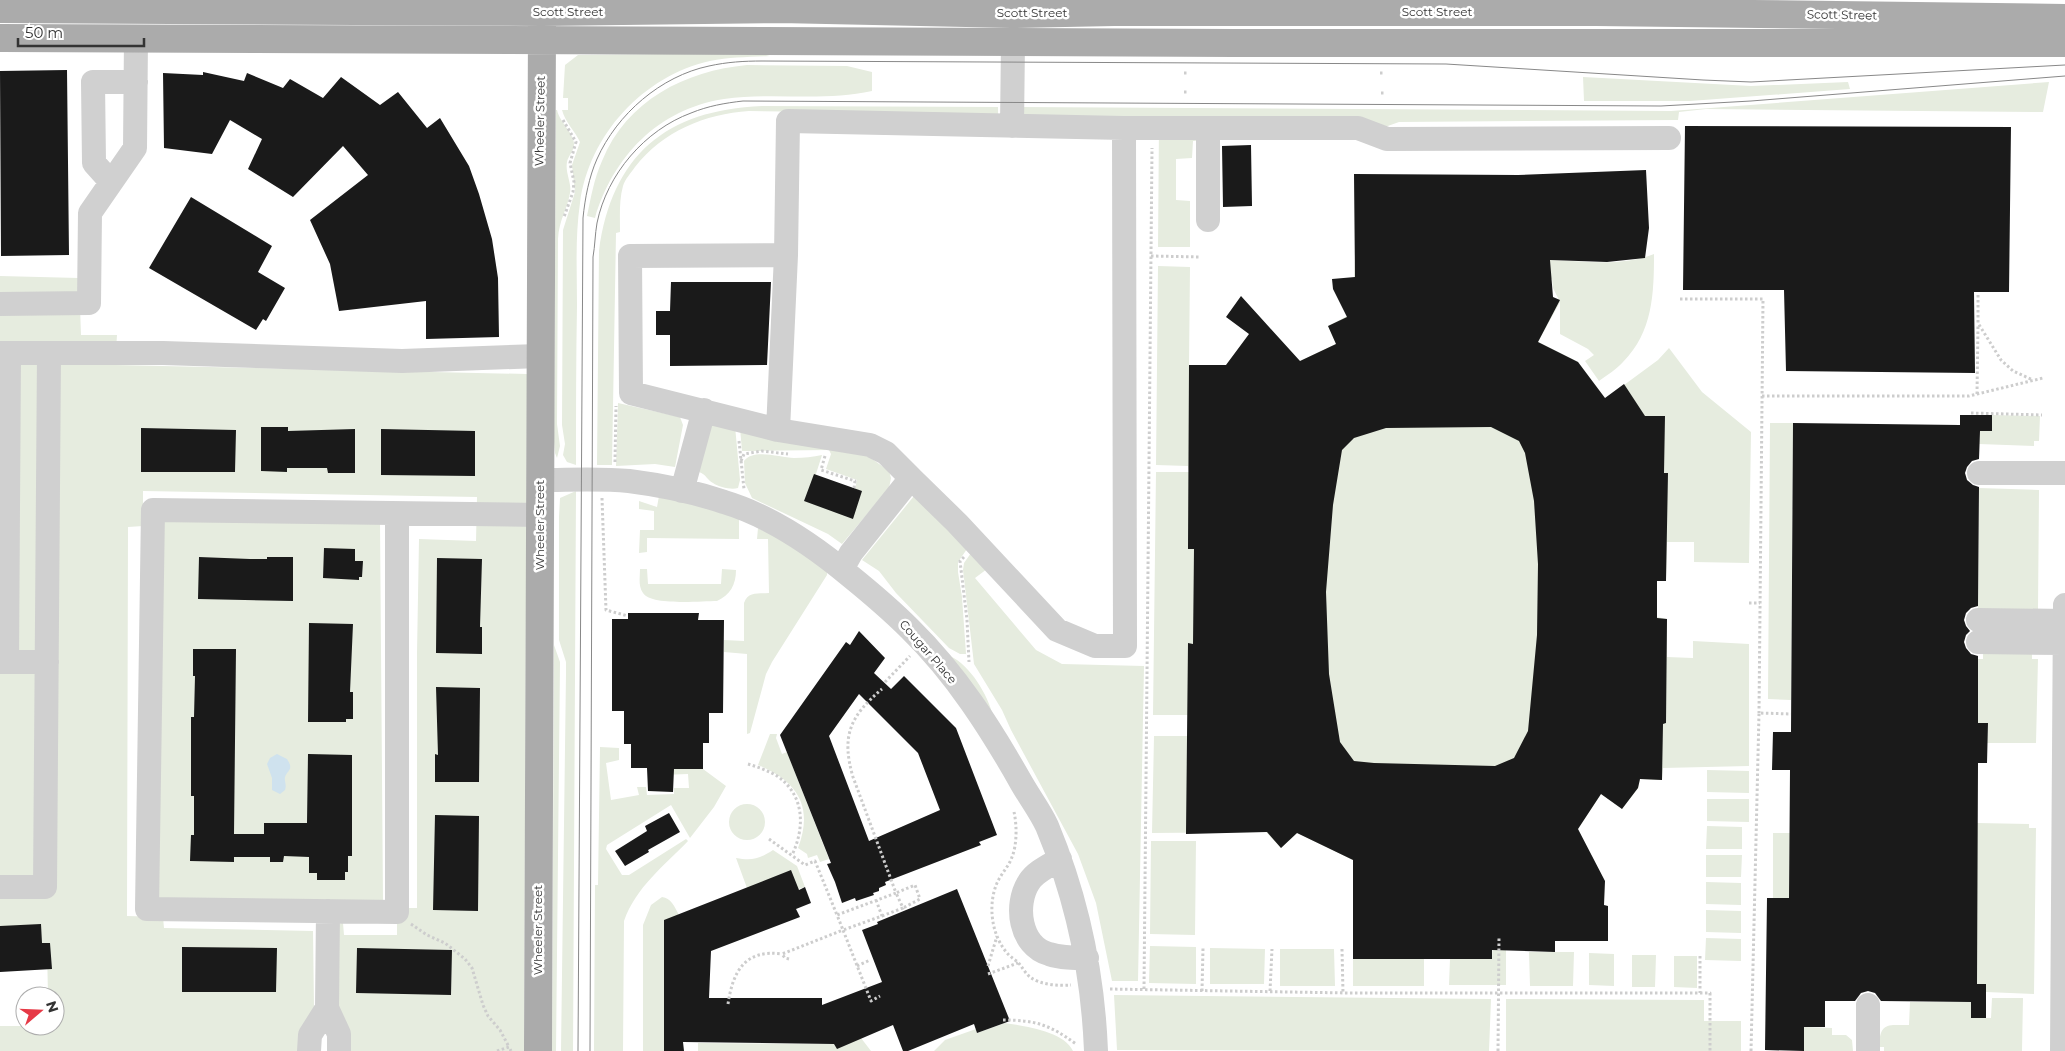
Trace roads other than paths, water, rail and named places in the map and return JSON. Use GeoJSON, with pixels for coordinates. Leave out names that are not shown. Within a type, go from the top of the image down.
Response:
{"type":"FeatureCollection","features":[{"type":"Feature","properties":{"kind":"main road","name":"Scott Street"},"geometry":{"type":"LineString","coordinates":[[0,9],[229,10],[296,5],[1596,6],[1752,7],[2065,18]]}},
{"type":"Feature","properties":{"kind":"main road","name":"Wheeler Street"},"geometry":{"type":"LineString","coordinates":[[538,1051],[539,356],[542,6]]}},
{"type":"Feature","properties":{"kind":"main road"},"geometry":{"type":"LineString","coordinates":[[1234,6],[1234,43]]}},
{"type":"Feature","properties":{"kind":"main road"},"geometry":{"type":"LineString","coordinates":[[1491,6],[1491,43]]}},
{"type":"Feature","properties":{"kind":"main road"},"geometry":{"type":"LineString","coordinates":[[1013,7],[1013,42]]}},
{"type":"Feature","properties":{"kind":"main road"},"geometry":{"type":"LineString","coordinates":[[229,10],[229,38]]}},
{"type":"Feature","properties":{"kind":"main road"},"geometry":{"type":"LineString","coordinates":[[0,38],[1234,43],[2065,42]]}},
{"type":"Feature","properties":{"kind":"street"},"geometry":{"type":"LineString","coordinates":[[295,38],[296,5]]}},
{"type":"Feature","properties":{"kind":"street"},"geometry":{"type":"LineString","coordinates":[[780,5],[780,41]]}},
{"type":"Feature","properties":{"kind":"street"},"geometry":{"type":"LineString","coordinates":[[1752,7],[1752,42]]}},
{"type":"Feature","properties":{"kind":"street"},"geometry":{"type":"LineString","coordinates":[[0,304],[89,303],[90,213],[135,148],[136,38]]}},
{"type":"Feature","properties":{"kind":"street"},"geometry":{"type":"LineString","coordinates":[[1012,126],[1013,42]]}},
{"type":"Feature","properties":{"kind":"street"},"geometry":{"type":"LineString","coordinates":[[111,182],[94,163],[93,82],[136,82]]}},
{"type":"Feature","properties":{"kind":"street"},"geometry":{"type":"LineString","coordinates":[[778,430],[786,255],[788,121],[1124,128],[1358,128],[1387,139],[1669,138]]}},
{"type":"Feature","properties":{"kind":"street"},"geometry":{"type":"LineString","coordinates":[[786,255],[630,256],[630,393],[778,430],[870,445],[886,453],[976,543],[1057,630],[1095,646],[1125,646],[1124,128]]}},
{"type":"Feature","properties":{"kind":"street"},"geometry":{"type":"LineString","coordinates":[[1208,128],[1208,220]]}},
{"type":"Feature","properties":{"kind":"street"},"geometry":{"type":"LineString","coordinates":[[47,662],[4,662],[5,353],[163,353],[402,361],[539,356]]}},
{"type":"Feature","properties":{"kind":"street"},"geometry":{"type":"LineString","coordinates":[[0,887],[45,887],[49,353]]}},
{"type":"Feature","properties":{"kind":"street"},"geometry":{"type":"LineString","coordinates":[[682,491],[704,410]]}},
{"type":"Feature","properties":{"kind":"street"},"geometry":{"type":"LineString","coordinates":[[1979,472],[2065,473]]}},
{"type":"Feature","properties":{"kind":"street"},"geometry":{"type":"LineString","coordinates":[[842,570],[851,553],[911,478]]}},
{"type":"Feature","properties":{"kind":"street","name":"Cougar Place"},"geometry":{"type":"LineString","coordinates":[[540,480],[628,481],[682,491],[726,502],[799,538],[842,570],[912,630],[971,702],[1001,746],[1046,824],[1073,898],[1087,958],[1092,988],[1087,1048]]}},
{"type":"Feature","properties":{"kind":"street"},"geometry":{"type":"LineString","coordinates":[[397,514],[397,912],[147,909],[153,510],[540,514]]}},
{"type":"Feature","properties":{"kind":"street"},"geometry":{"type":"LineString","coordinates":[[2062,1051],[2065,605]]}},
{"type":"Feature","properties":{"kind":"street"},"geometry":{"type":"LineString","coordinates":[[2064,643],[1978,631],[2065,621]]}},
{"type":"Feature","properties":{"kind":"street"},"geometry":{"type":"LineString","coordinates":[[1060,859],[1029,881],[1022,899],[1021,922],[1031,942],[1047,954],[1070,958],[1087,958]]}},
{"type":"Feature","properties":{"kind":"street"},"geometry":{"type":"LineString","coordinates":[[328,911],[327,1008],[339,1034],[339,1051]]}},
{"type":"Feature","properties":{"kind":"street"},"geometry":{"type":"LineString","coordinates":[[1868,1005],[1868,1051]]}},
{"type":"Feature","properties":{"kind":"street"},"geometry":{"type":"LineString","coordinates":[[309,1051],[310,1035],[327,1008]]}},
{"type":"Feature","properties":{"kind":"water"},"geometry":{"type":"Polygon","coordinates":[[[277,754],[287,759],[290,767],[285,777],[285,790],[280,794],[272,790],[272,778],[267,764],[270,758],[277,754]]]}},
{"type":"Feature","properties":{"kind":"tram line"},"geometry":{"type":"LineString","coordinates":[[578,1051],[583,218],[586,195],[592,173],[606,142],[629,112],[642,99],[658,88],[674,78],[691,71],[709,66],[755,61],[1446,64],[1751,82],[2065,65]]}},
{"type":"Feature","properties":{"kind":"tram line"},"geometry":{"type":"LineString","coordinates":[[590,1051],[593,257],[597,223],[609,188],[630,156],[658,130],[697,111],[717,105],[743,101],[1661,106],[1751,101],[2065,76]]}}]}
